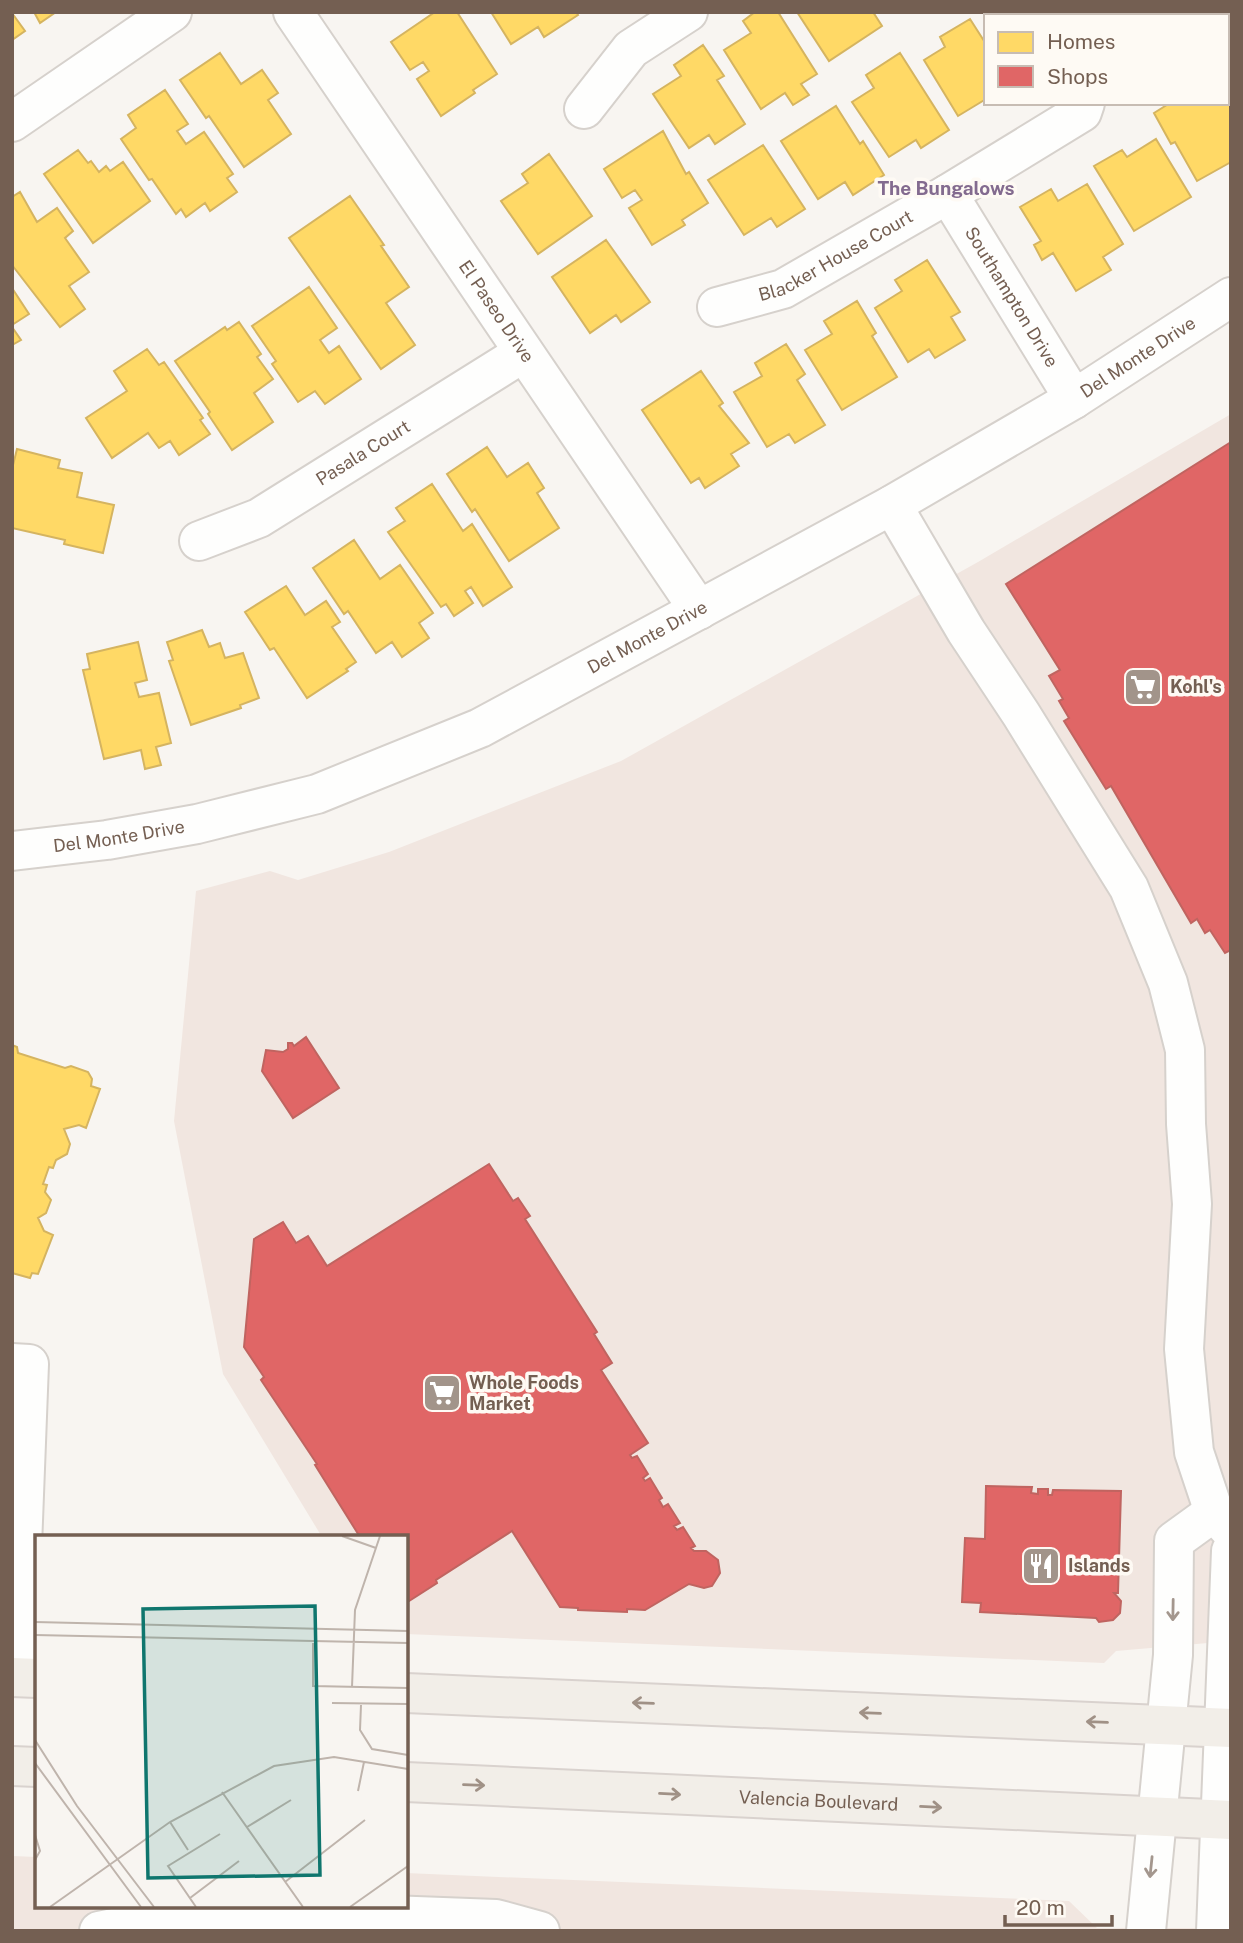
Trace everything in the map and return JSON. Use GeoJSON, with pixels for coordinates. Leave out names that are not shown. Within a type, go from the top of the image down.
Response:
{"type":"FeatureCollection","features":[{"type":"Feature","properties":{"kind":"main road"},"geometry":{"type":"LineString","coordinates":[[408,1693],[1227,1728]]}},
{"type":"Feature","properties":{"kind":"main road"},"geometry":{"type":"LineString","coordinates":[[12,1766],[35,1767]]}},
{"type":"Feature","properties":{"kind":"main road","name":"Valencia Boulevard"},"geometry":{"type":"LineString","coordinates":[[408,1783],[1225,1820]]}},
{"type":"Feature","properties":{"kind":"street"},"geometry":{"type":"LineString","coordinates":[[12,122],[172,12]]}},
{"type":"Feature","properties":{"kind":"street","name":"El Paseo Drive"},"geometry":{"type":"LineString","coordinates":[[293,12],[699,610]]}},
{"type":"Feature","properties":{"kind":"street"},"geometry":{"type":"LineString","coordinates":[[584,109],[631,49],[688,12]]}},
{"type":"Feature","properties":{"kind":"street","name":"Blacker House Court"},"geometry":{"type":"LineString","coordinates":[[718,307],[782,289],[948,194],[1082,112],[1084,105]]}},
{"type":"Feature","properties":{"kind":"street","name":"Southampton Drive"},"geometry":{"type":"LineString","coordinates":[[948,194],[1074,399]]}},
{"type":"Feature","properties":{"kind":"street","name":"Del Monte Drive"},"geometry":{"type":"LineString","coordinates":[[12,851],[107,840],[197,824],[317,794],[480,728],[892,505],[1074,399],[1231,298]]}},
{"type":"Feature","properties":{"kind":"street","name":"Pasala Court"},"geometry":{"type":"LineString","coordinates":[[199,541],[259,518],[523,353]]}},
{"type":"Feature","properties":{"kind":"street"},"geometry":{"type":"LineString","coordinates":[[892,505],[967,631],[1129,888],[1168,983],[1185,1050],[1186,1124],[1192,1204],[1184,1349],[1194,1452],[1222,1521],[1174,1541],[1173,1655],[1146,1931]]}},
{"type":"Feature","properties":{"kind":"street"},"geometry":{"type":"LineString","coordinates":[[12,1363],[29,1364],[17,1591],[22,1677]]}},
{"type":"Feature","properties":{"kind":"street"},"geometry":{"type":"LineString","coordinates":[[1216,1931],[1225,1820],[1231,1551]]}},
{"type":"Feature","properties":{"kind":"street"},"geometry":{"type":"LineString","coordinates":[[99,1931],[180,1915],[282,1911],[499,1925],[540,1931]]}},
{"type":"Feature","properties":{"kind":"shaded area"},"geometry":{"type":"Polygon","coordinates":[[[1231,414],[1231,1641],[1116,1651],[1104,1663],[408,1634],[408,1535],[321,1535],[223,1374],[174,1121],[196,891],[270,871],[298,880],[389,852],[621,761],[978,562],[1231,414]]]}},
{"type":"Feature","properties":{"kind":"shaded area"},"geometry":{"type":"Polygon","coordinates":[[[12,1856],[35,1857],[35,1908],[408,1908],[408,1873],[1069,1901],[1097,1928],[1231,1928],[1231,1931],[12,1931],[12,1856]]]}},
{"type":"Feature","properties":{"kind":"building: Homes"},"geometry":{"type":"Polygon","coordinates":[[[34,12],[56,12],[40,23],[34,12]]]}},
{"type":"Feature","properties":{"kind":"building: Homes"},"geometry":{"type":"Polygon","coordinates":[[[435,12],[457,12],[497,74],[441,116],[417,79],[429,71],[423,62],[410,70],[391,42],[435,12]]]}},
{"type":"Feature","properties":{"kind":"building: Homes"},"geometry":{"type":"Polygon","coordinates":[[[491,12],[576,12],[578,15],[544,37],[538,27],[511,44],[491,12]]]}},
{"type":"Feature","properties":{"kind":"building: Homes"},"geometry":{"type":"Polygon","coordinates":[[[755,12],[778,12],[817,74],[801,84],[809,95],[793,105],[785,93],[761,109],[724,50],[751,33],[743,21],[755,12]]]}},
{"type":"Feature","properties":{"kind":"building: Homes"},"geometry":{"type":"Polygon","coordinates":[[[797,12],[873,12],[882,26],[829,61],[797,12]]]}},
{"type":"Feature","properties":{"kind":"building: Homes"},"geometry":{"type":"Polygon","coordinates":[[[1119,12],[1206,12],[1204,14],[1119,12]]]}},
{"type":"Feature","properties":{"kind":"building: Homes"},"geometry":{"type":"Polygon","coordinates":[[[12,13],[25,31],[12,40],[12,13]]]}},
{"type":"Feature","properties":{"kind":"building: Homes"},"geometry":{"type":"Polygon","coordinates":[[[970,19],[984,41],[984,100],[958,116],[924,60],[945,47],[940,37],[970,19]]]}},
{"type":"Feature","properties":{"kind":"building: Homes"},"geometry":{"type":"Polygon","coordinates":[[[703,45],[724,76],[717,80],[745,124],[715,144],[709,135],[689,148],[653,94],[681,76],[674,65],[703,45]]]}},
{"type":"Feature","properties":{"kind":"building: Homes"},"geometry":{"type":"Polygon","coordinates":[[[220,53],[241,84],[262,70],[278,93],[268,100],[291,134],[244,167],[180,80],[220,53]]]}},
{"type":"Feature","properties":{"kind":"building: Homes"},"geometry":{"type":"Polygon","coordinates":[[[900,53],[949,130],[921,148],[916,140],[889,157],[852,102],[874,88],[866,75],[900,53]]]}},
{"type":"Feature","properties":{"kind":"building: Homes"},"geometry":{"type":"Polygon","coordinates":[[[165,90],[188,124],[177,131],[186,144],[204,132],[233,174],[227,178],[237,192],[210,211],[205,203],[186,217],[181,209],[176,214],[121,139],[136,128],[128,115],[165,90]]]}},
{"type":"Feature","properties":{"kind":"building: Homes"},"geometry":{"type":"Polygon","coordinates":[[[1229,103],[1231,162],[1197,181],[1175,142],[1171,144],[1154,113],[1167,105],[1229,103]]]}},
{"type":"Feature","properties":{"kind":"building: Homes"},"geometry":{"type":"Polygon","coordinates":[[[836,106],[860,144],[863,141],[884,175],[853,195],[845,182],[818,199],[781,141],[836,106]]]}},
{"type":"Feature","properties":{"kind":"building: Homes"},"geometry":{"type":"Polygon","coordinates":[[[663,131],[686,174],[689,172],[708,203],[682,220],[685,225],[652,245],[629,208],[642,200],[635,190],[622,198],[604,169],[663,131]]]}},
{"type":"Feature","properties":{"kind":"building: Homes"},"geometry":{"type":"Polygon","coordinates":[[[1156,139],[1191,197],[1134,231],[1094,166],[1122,150],[1127,157],[1156,139]]]}},
{"type":"Feature","properties":{"kind":"building: Homes"},"geometry":{"type":"Polygon","coordinates":[[[763,145],[805,209],[777,227],[771,218],[744,235],[708,180],[763,145]]]}},
{"type":"Feature","properties":{"kind":"building: Homes"},"geometry":{"type":"Polygon","coordinates":[[[78,150],[99,172],[106,166],[110,171],[123,162],[150,201],[93,243],[44,174],[78,150]]]}},
{"type":"Feature","properties":{"kind":"building: Homes"},"geometry":{"type":"Polygon","coordinates":[[[549,154],[592,216],[538,254],[501,201],[528,183],[522,174],[549,154]]]}},
{"type":"Feature","properties":{"kind":"building: Homes"},"geometry":{"type":"Polygon","coordinates":[[[1087,184],[1123,244],[1103,257],[1111,270],[1076,291],[1053,253],[1042,260],[1034,245],[1041,241],[1020,207],[1051,189],[1058,201],[1087,184]]]}},
{"type":"Feature","properties":{"kind":"building: Homes"},"geometry":{"type":"Polygon","coordinates":[[[20,192],[37,222],[57,208],[73,231],[65,238],[89,272],[69,286],[85,309],[60,327],[12,265],[12,197],[20,192]]]}},
{"type":"Feature","properties":{"kind":"building: Homes"},"geometry":{"type":"Polygon","coordinates":[[[350,196],[409,287],[386,303],[415,345],[381,369],[289,238],[350,196]]]}},
{"type":"Feature","properties":{"kind":"building: Homes"},"geometry":{"type":"Polygon","coordinates":[[[606,240],[650,302],[621,322],[616,315],[590,333],[552,277],[606,240]]]}},
{"type":"Feature","properties":{"kind":"building: Homes"},"geometry":{"type":"Polygon","coordinates":[[[927,260],[960,312],[951,317],[965,340],[935,358],[929,349],[908,362],[875,308],[902,291],[895,280],[927,260]]]}},
{"type":"Feature","properties":{"kind":"building: Homes"},"geometry":{"type":"Polygon","coordinates":[[[309,287],[337,328],[320,340],[329,353],[339,346],[361,379],[325,404],[315,391],[298,402],[272,364],[276,361],[252,326],[309,287]]]}},
{"type":"Feature","properties":{"kind":"building: Homes"},"geometry":{"type":"Polygon","coordinates":[[[12,288],[29,314],[12,325],[12,288]]]}},
{"type":"Feature","properties":{"kind":"building: Homes"},"geometry":{"type":"Polygon","coordinates":[[[857,301],[876,333],[872,336],[897,377],[842,410],[805,350],[832,334],[824,321],[857,301]]]}},
{"type":"Feature","properties":{"kind":"building: Homes"},"geometry":{"type":"Polygon","coordinates":[[[239,322],[261,354],[257,357],[273,379],[254,393],[273,422],[232,450],[175,361],[225,327],[227,330],[239,322]]]}},
{"type":"Feature","properties":{"kind":"building: Homes"},"geometry":{"type":"Polygon","coordinates":[[[12,327],[21,340],[12,345],[12,327]]]}},
{"type":"Feature","properties":{"kind":"building: Homes"},"geometry":{"type":"Polygon","coordinates":[[[786,344],[805,374],[797,380],[825,425],[795,443],[789,434],[767,447],[734,392],[762,376],[755,363],[786,344]]]}},
{"type":"Feature","properties":{"kind":"building: Homes"},"geometry":{"type":"Polygon","coordinates":[[[147,349],[159,365],[164,362],[203,418],[200,420],[210,434],[179,455],[170,441],[159,448],[148,433],[112,458],[86,418],[127,391],[114,371],[147,349]]]}},
{"type":"Feature","properties":{"kind":"building: Homes"},"geometry":{"type":"Polygon","coordinates":[[[701,371],[723,403],[719,406],[749,443],[731,454],[739,466],[705,488],[699,478],[691,483],[642,410],[701,371]]]}},
{"type":"Feature","properties":{"kind":"building: Homes"},"geometry":{"type":"Polygon","coordinates":[[[487,447],[507,477],[528,463],[544,488],[537,493],[559,528],[509,561],[475,509],[472,512],[447,474],[487,447]]]}},
{"type":"Feature","properties":{"kind":"building: Homes"},"geometry":{"type":"Polygon","coordinates":[[[17,449],[60,460],[58,468],[82,473],[77,497],[114,505],[103,553],[64,544],[65,540],[12,528],[12,469],[17,449]]]}},
{"type":"Feature","properties":{"kind":"building: Homes"},"geometry":{"type":"Polygon","coordinates":[[[432,484],[463,531],[472,524],[512,587],[483,606],[471,587],[465,591],[473,603],[454,616],[446,604],[441,607],[388,532],[405,521],[396,508],[432,484]]]}},
{"type":"Feature","properties":{"kind":"building: Homes"},"geometry":{"type":"Polygon","coordinates":[[[354,540],[380,579],[400,565],[433,613],[419,623],[429,638],[402,657],[392,642],[376,653],[348,611],[344,614],[313,568],[354,540]]]}},
{"type":"Feature","properties":{"kind":"building: Homes"},"geometry":{"type":"Polygon","coordinates":[[[286,586],[305,615],[326,601],[340,622],[332,627],[356,662],[346,669],[348,671],[307,698],[274,648],[270,650],[245,612],[286,586]]]}},
{"type":"Feature","properties":{"kind":"building: Homes"},"geometry":{"type":"Polygon","coordinates":[[[202,630],[209,647],[220,643],[225,658],[243,653],[259,698],[240,705],[241,708],[191,725],[169,661],[173,660],[167,642],[202,630]]]}},
{"type":"Feature","properties":{"kind":"building: Homes"},"geometry":{"type":"Polygon","coordinates":[[[138,642],[147,680],[135,683],[139,697],[159,693],[171,743],[156,747],[161,765],[145,769],[141,750],[104,759],[83,670],[90,669],[87,654],[138,642]]]}},
{"type":"Feature","properties":{"kind":"building: Homes"},"geometry":{"type":"Polygon","coordinates":[[[12,1045],[17,1047],[18,1053],[65,1068],[71,1066],[88,1072],[92,1079],[91,1086],[100,1089],[86,1128],[79,1125],[64,1129],[70,1144],[67,1154],[56,1160],[53,1168],[49,1167],[43,1184],[47,1185],[45,1192],[51,1200],[46,1213],[38,1218],[44,1231],[53,1235],[38,1274],[32,1273],[30,1278],[12,1273],[12,1045]]]}},
{"type":"Feature","properties":{"kind":"building: Shops","name":"Kohl's"},"geometry":{"type":"Polygon","coordinates":[[[1231,442],[1231,950],[1225,953],[1210,930],[1205,933],[1197,919],[1191,923],[1111,786],[1106,789],[1064,721],[1069,718],[1059,701],[1063,699],[1049,676],[1060,670],[1006,584],[1231,442]]]}},
{"type":"Feature","properties":{"kind":"building: Shops"},"geometry":{"type":"Polygon","coordinates":[[[306,1037],[339,1088],[293,1118],[262,1071],[266,1050],[283,1052],[288,1049],[288,1043],[294,1046],[306,1037]]]}},
{"type":"Feature","properties":{"kind":"building: Shops","name":"Whole Foods Market"},"geometry":{"type":"Polygon","coordinates":[[[489,1164],[513,1201],[518,1198],[530,1216],[525,1219],[597,1332],[594,1334],[612,1363],[601,1370],[648,1443],[630,1455],[632,1458],[637,1456],[648,1474],[643,1478],[645,1481],[650,1478],[662,1498],[659,1500],[663,1507],[668,1504],[680,1523],[674,1526],[677,1530],[683,1527],[695,1546],[691,1548],[694,1551],[706,1551],[718,1560],[720,1573],[712,1586],[704,1588],[689,1584],[645,1610],[627,1609],[627,1612],[560,1607],[512,1531],[436,1580],[437,1583],[408,1602],[408,1535],[359,1535],[315,1465],[317,1464],[261,1380],[264,1377],[244,1347],[254,1239],[283,1222],[296,1243],[308,1236],[327,1266],[489,1164]]]}},
{"type":"Feature","properties":{"kind":"building: Shops","name":"Islands"},"geometry":{"type":"Polygon","coordinates":[[[986,1486],[1032,1487],[1031,1493],[1038,1494],[1038,1489],[1048,1489],[1048,1495],[1052,1495],[1053,1490],[1121,1491],[1118,1593],[1114,1593],[1121,1601],[1120,1613],[1113,1620],[1099,1622],[1096,1618],[980,1612],[981,1603],[962,1602],[965,1538],[985,1539],[986,1486]]]}},
{"type":"Feature","properties":{"kind":"place","name":"Kohl's"},"geometry":{"type":"Point","coordinates":[1143,687]}},
{"type":"Feature","properties":{"kind":"place","name":"Whole Foods Market"},"geometry":{"type":"Point","coordinates":[442,1393]}},
{"type":"Feature","properties":{"kind":"place","name":"Islands"},"geometry":{"type":"Point","coordinates":[1041,1566]}},
{"type":"Feature","properties":{"kind":"district","name":"The Bungalows"},"geometry":{"type":"Point","coordinates":[946,188]}}]}
